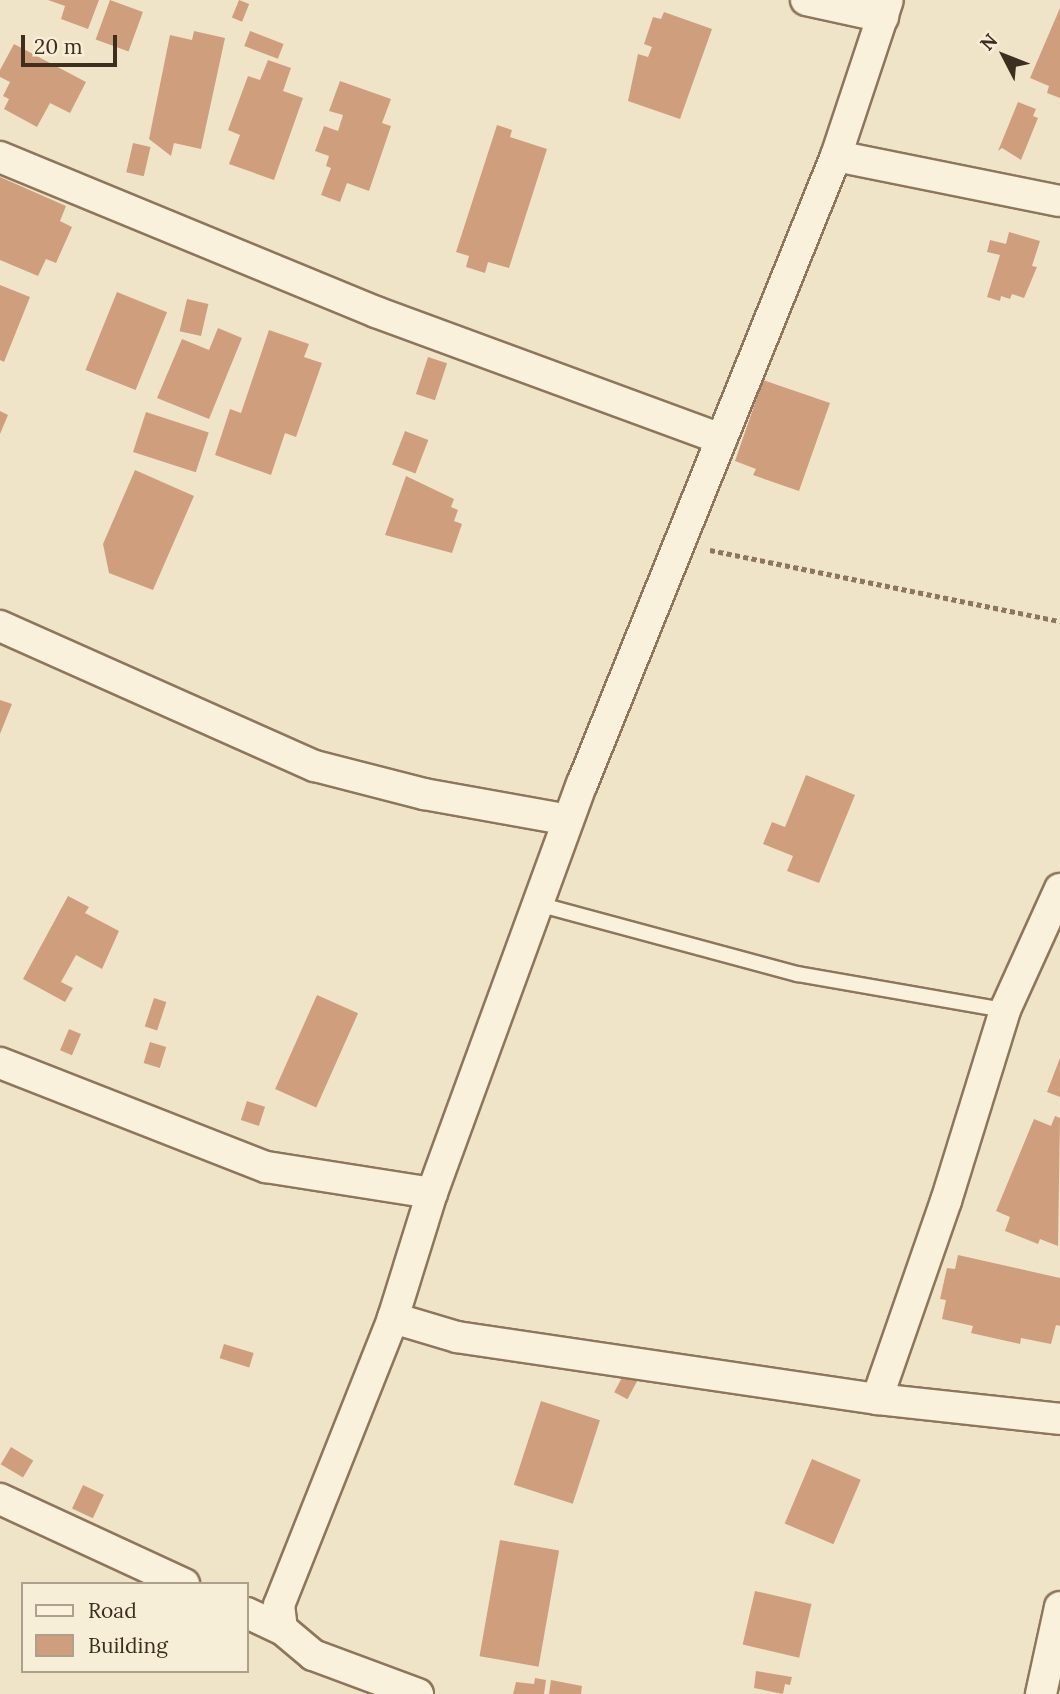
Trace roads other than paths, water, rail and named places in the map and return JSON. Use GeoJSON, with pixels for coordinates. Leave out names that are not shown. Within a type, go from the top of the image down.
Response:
{"type":"FeatureCollection","features":[{"type":"Feature","properties":{"kind":"street"},"geometry":{"type":"LineString","coordinates":[[282,1629],[279,1605],[393,1318],[432,1193],[568,820],[836,156],[886,9],[806,0]]}},
{"type":"Feature","properties":{"kind":"street"},"geometry":{"type":"LineString","coordinates":[[836,156],[1060,201]]}},
{"type":"Feature","properties":{"kind":"street"},"geometry":{"type":"LineString","coordinates":[[0,157],[389,317],[721,439]]}},
{"type":"Feature","properties":{"kind":"street"},"geometry":{"type":"LineString","coordinates":[[0,626],[315,765],[424,794],[568,820]]}},
{"type":"Feature","properties":{"kind":"street"},"geometry":{"type":"LineString","coordinates":[[877,1399],[946,1201],[1005,1010],[1060,889]]}},
{"type":"Feature","properties":{"kind":"street"},"geometry":{"type":"LineString","coordinates":[[0,1063],[266,1167],[432,1193]]}},
{"type":"Feature","properties":{"kind":"street"},"geometry":{"type":"LineString","coordinates":[[393,1318],[457,1336],[877,1399],[1060,1419]]}},
{"type":"Feature","properties":{"kind":"street"},"geometry":{"type":"LineString","coordinates":[[0,1499],[180,1582]]}},
{"type":"Feature","properties":{"kind":"street"},"geometry":{"type":"LineString","coordinates":[[1041,1694],[1060,1607]]}},
{"type":"Feature","properties":{"kind":"street"},"geometry":{"type":"LineString","coordinates":[[248,1613],[282,1629],[313,1655],[418,1694]]}},
{"type":"Feature","properties":{"kind":"lane"},"geometry":{"type":"LineString","coordinates":[[538,904],[798,974],[1005,1010]]}}]}
